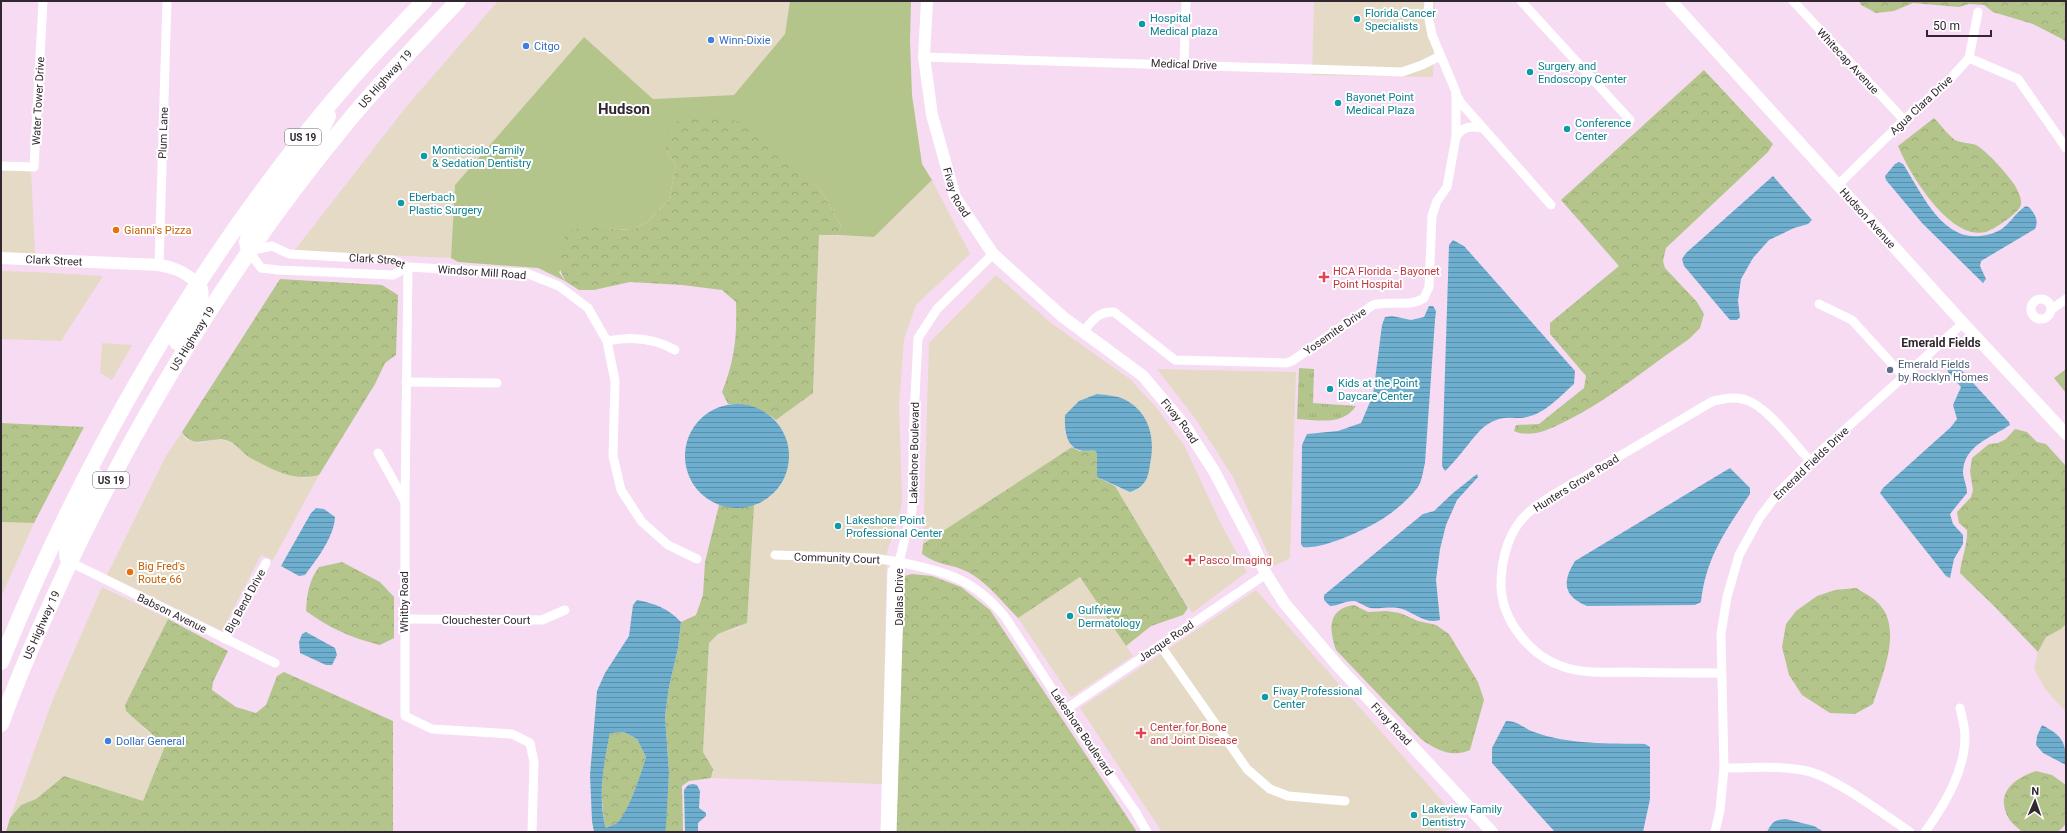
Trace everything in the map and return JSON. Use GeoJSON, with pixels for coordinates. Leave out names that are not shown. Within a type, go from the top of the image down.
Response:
{"type":"FeatureCollection","features":[{"type":"Feature","properties":{"kind":"highway","name":"US 19"},"geometry":{"type":"LineString","coordinates":[[1,662],[48,552],[96,456],[149,362],[198,284],[266,184],[340,93],[424,1]]}},
{"type":"Feature","properties":{"kind":"highway","name":"US Highway 19"},"geometry":{"type":"LineString","coordinates":[[1,724],[47,612],[104,493],[147,414],[210,309],[249,251],[289,196],[350,119],[382,81],[458,1]]}},
{"type":"Feature","properties":{"kind":"highway"},"geometry":{"type":"LineString","coordinates":[[249,251],[247,242],[251,227],[317,140],[340,93]]}},
{"type":"Feature","properties":{"kind":"highway"},"geometry":{"type":"LineString","coordinates":[[147,414],[163,366],[198,307],[201,291],[198,284]]}},
{"type":"Feature","properties":{"kind":"highway"},"geometry":{"type":"LineString","coordinates":[[70,562],[67,550],[69,536],[96,480],[96,456]]}},
{"type":"Feature","properties":{"kind":"street","name":"Water Tower Drive"},"geometry":{"type":"LineString","coordinates":[[1,166],[34,167],[43,1]]}},
{"type":"Feature","properties":{"kind":"street","name":"Plum Lane"},"geometry":{"type":"LineString","coordinates":[[159,265],[167,1]]}},
{"type":"Feature","properties":{"kind":"street","name":"Fivay Road"},"geometry":{"type":"LineString","coordinates":[[927,1],[924,56],[932,115],[955,197],[992,254],[1064,317],[1143,376],[1185,426],[1218,478],[1266,574],[1285,604],[1338,666],[1492,832]]}},
{"type":"Feature","properties":{"kind":"street"},"geometry":{"type":"LineString","coordinates":[[1184,64],[1186,1]]}},
{"type":"Feature","properties":{"kind":"street","name":"Yosemite Drive"},"geometry":{"type":"LineString","coordinates":[[1429,1],[1428,14],[1432,35],[1461,103],[1551,205]]}},
{"type":"Feature","properties":{"kind":"street"},"geometry":{"type":"LineString","coordinates":[[1521,1],[1630,120]]}},
{"type":"Feature","properties":{"kind":"street","name":"Hudson Avenue"},"geometry":{"type":"LineString","coordinates":[[1671,1],[1839,184],[1963,323],[2066,434]]}},
{"type":"Feature","properties":{"kind":"street","name":"Whitecap Avenue"},"geometry":{"type":"LineString","coordinates":[[1793,1],[1904,120]]}},
{"type":"Feature","properties":{"kind":"street"},"geometry":{"type":"LineString","coordinates":[[1978,12],[1969,58],[2018,79],[2066,148]]}},
{"type":"Feature","properties":{"kind":"street","name":"Medical Drive"},"geometry":{"type":"LineString","coordinates":[[924,56],[1402,72],[1422,65],[1440,56]]}},
{"type":"Feature","properties":{"kind":"street","name":"Agua Clara Drive"},"geometry":{"type":"LineString","coordinates":[[1839,184],[1904,120],[1950,79],[1969,58]]}},
{"type":"Feature","properties":{"kind":"street","name":"Yosemite Drive"},"geometry":{"type":"LineString","coordinates":[[1083,332],[1096,316],[1102,313],[1114,312],[1175,360],[1286,363],[1292,361],[1373,305],[1380,303],[1418,302],[1428,294],[1432,216],[1437,201],[1447,187],[1456,137],[1456,92]]}},
{"type":"Feature","properties":{"kind":"street"},"geometry":{"type":"LineString","coordinates":[[1456,137],[1462,129],[1466,127],[1483,128]]}},
{"type":"Feature","properties":{"kind":"street","name":"Clark Street"},"geometry":{"type":"LineString","coordinates":[[272,246],[289,254],[393,260],[408,267],[393,275],[278,270],[261,268],[249,251],[272,246]]}},
{"type":"Feature","properties":{"kind":"street","name":"Lakeshore Boulevard"},"geometry":{"type":"LineString","coordinates":[[992,254],[938,309],[918,338],[914,410],[912,510],[899,562],[954,576],[973,587],[993,603],[1135,811],[1147,832]]}},
{"type":"Feature","properties":{"kind":"street","name":"Clark Street"},"geometry":{"type":"LineString","coordinates":[[1,258],[159,265],[176,268],[186,273],[198,284]]}},
{"type":"Feature","properties":{"kind":"street","name":"Windsor Mill Road"},"geometry":{"type":"LineString","coordinates":[[408,267],[526,273],[559,286],[588,308],[607,341],[615,381],[613,456],[621,490],[642,522],[668,544],[697,559]]}},
{"type":"Feature","properties":{"kind":"street","name":"Whitby Road"},"geometry":{"type":"LineString","coordinates":[[408,267],[404,619],[405,716],[432,729],[512,734],[530,743],[534,762],[532,832]]}},
{"type":"Feature","properties":{"kind":"street"},"geometry":{"type":"LineString","coordinates":[[2052,309],[2066,299]]}},
{"type":"Feature","properties":{"kind":"street"},"geometry":{"type":"LineString","coordinates":[[1819,304],[1852,320],[1904,376]]}},
{"type":"Feature","properties":{"kind":"street","name":"Emerald Fields Drive"},"geometry":{"type":"LineString","coordinates":[[1715,832],[1720,810],[1724,768],[1721,634],[1727,597],[1739,555],[1778,492],[1810,461],[1963,323]]}},
{"type":"Feature","properties":{"kind":"street"},"geometry":{"type":"LineString","coordinates":[[607,341],[622,338],[656,341],[675,350]]}},
{"type":"Feature","properties":{"kind":"street"},"geometry":{"type":"LineString","coordinates":[[406,382],[497,384]]}},
{"type":"Feature","properties":{"kind":"street","name":"Hunters Grove Road"},"geometry":{"type":"LineString","coordinates":[[1721,673],[1586,672],[1564,667],[1538,654],[1519,634],[1507,615],[1502,593],[1501,570],[1506,548],[1516,529],[1529,513],[1556,494],[1713,401],[1730,398],[1747,400],[1762,408],[1810,461]]}},
{"type":"Feature","properties":{"kind":"street"},"geometry":{"type":"LineString","coordinates":[[378,453],[405,501]]}},
{"type":"Feature","properties":{"kind":"street","name":"Community Court"},"geometry":{"type":"LineString","coordinates":[[774,555],[873,558],[899,562]]}},
{"type":"Feature","properties":{"kind":"street","name":"Babson Avenue"},"geometry":{"type":"LineString","coordinates":[[70,562],[275,663]]}},
{"type":"Feature","properties":{"kind":"street","name":"Dallas Drive"},"geometry":{"type":"LineString","coordinates":[[885,832],[892,571],[899,562]]}},
{"type":"Feature","properties":{"kind":"street","name":"Dallas Drive"},"geometry":{"type":"LineString","coordinates":[[892,832],[900,574],[899,562]]}},
{"type":"Feature","properties":{"kind":"street","name":"Big Bend Drive"},"geometry":{"type":"LineString","coordinates":[[225,639],[266,563]]}},
{"type":"Feature","properties":{"kind":"street","name":"Jacque Road"},"geometry":{"type":"LineString","coordinates":[[1066,709],[1266,574]]}},
{"type":"Feature","properties":{"kind":"street","name":"Clouchester Court"},"geometry":{"type":"LineString","coordinates":[[404,619],[542,620],[565,610]]}},
{"type":"Feature","properties":{"kind":"street"},"geometry":{"type":"LineString","coordinates":[[1160,645],[1247,769],[1270,789],[1288,796],[1345,801]]}},
{"type":"Feature","properties":{"kind":"street"},"geometry":{"type":"LineString","coordinates":[[1925,832],[1946,802],[1963,752],[1965,735],[1960,708]]}},
{"type":"Feature","properties":{"kind":"street"},"geometry":{"type":"LineString","coordinates":[[1724,768],[1791,768],[1807,771],[1828,778],[1910,832]]}},
{"type":"Feature","properties":{"kind":"shaded area"},"geometry":{"type":"Polygon","coordinates":[[[498,1],[790,1],[785,34],[734,95],[653,99],[584,37],[455,185],[451,258],[294,251],[406,107],[498,1]]]}},
{"type":"Feature","properties":{"kind":"shaded area"},"geometry":{"type":"Polygon","coordinates":[[[1314,1],[1435,1],[1433,77],[1312,75],[1314,1]]]}},
{"type":"Feature","properties":{"kind":"shaded area"},"geometry":{"type":"Polygon","coordinates":[[[1,169],[31,171],[35,254],[1,253],[1,169]]]}},
{"type":"Feature","properties":{"kind":"shaded area"},"geometry":{"type":"Polygon","coordinates":[[[932,180],[970,254],[916,305],[904,339],[899,405],[902,498],[900,514],[887,552],[882,784],[711,778],[713,769],[703,752],[709,643],[718,634],[741,627],[750,547],[752,506],[770,497],[781,485],[785,435],[776,420],[813,393],[819,235],[874,237],[932,180]]]}},
{"type":"Feature","properties":{"kind":"shaded area"},"geometry":{"type":"Polygon","coordinates":[[[1,271],[103,276],[61,341],[1,339],[1,271]]]}},
{"type":"Feature","properties":{"kind":"shaded area"},"geometry":{"type":"Polygon","coordinates":[[[996,275],[1051,323],[1130,379],[1156,407],[1184,445],[1221,524],[1247,572],[1192,613],[1115,486],[1120,488],[1120,398],[1097,394],[1064,431],[1072,447],[923,544],[929,343],[996,275]]]}},
{"type":"Feature","properties":{"kind":"shaded area"},"geometry":{"type":"Polygon","coordinates":[[[102,343],[132,345],[112,380],[100,373],[102,343]]]}},
{"type":"Feature","properties":{"kind":"shaded area"},"geometry":{"type":"Polygon","coordinates":[[[1157,369],[1296,372],[1290,558],[1274,566],[1233,477],[1197,421],[1157,369]]]}},
{"type":"Feature","properties":{"kind":"shaded area"},"geometry":{"type":"Polygon","coordinates":[[[182,432],[186,439],[200,443],[216,439],[230,441],[246,455],[303,478],[319,475],[273,560],[261,555],[222,631],[107,575],[166,456],[182,432]]]}},
{"type":"Feature","properties":{"kind":"shaded area"},"geometry":{"type":"Polygon","coordinates":[[[1,522],[34,523],[1,597],[1,522]]]}},
{"type":"Feature","properties":{"kind":"shaded area"},"geometry":{"type":"Polygon","coordinates":[[[1079,576],[1133,656],[1071,697],[1018,618],[1079,576]]]}},
{"type":"Feature","properties":{"kind":"shaded area"},"geometry":{"type":"Polygon","coordinates":[[[102,587],[168,619],[125,705],[144,729],[165,746],[143,802],[64,776],[36,799],[21,805],[10,818],[53,699],[102,587]]]}},
{"type":"Feature","properties":{"kind":"shaded area"},"geometry":{"type":"Polygon","coordinates":[[[1256,590],[1459,820],[1446,832],[1162,832],[1080,708],[1256,590]]]}},
{"type":"Feature","properties":{"kind":"shaded area"},"geometry":{"type":"Polygon","coordinates":[[[2066,624],[2066,712],[2045,689],[2034,668],[2038,652],[2046,637],[2061,629],[2066,624]]]}},
{"type":"Feature","properties":{"kind":"green space"},"geometry":{"type":"Polygon","coordinates":[[[790,1],[911,1],[910,41],[912,95],[922,164],[932,180],[874,237],[837,235],[841,226],[820,189],[784,160],[666,151],[676,165],[669,200],[647,222],[632,230],[612,229],[601,224],[559,272],[565,281],[538,268],[458,262],[451,258],[455,185],[584,37],[653,99],[734,95],[785,34],[790,1]]]}},
{"type":"Feature","properties":{"kind":"green space"},"geometry":{"type":"Polygon","coordinates":[[[1859,1],[2066,1],[2066,44],[2064,40],[2033,24],[1993,12],[1984,5],[1969,4],[1959,7],[1913,3],[1894,11],[1876,13],[1861,5],[1859,1]]]}},
{"type":"Feature","properties":{"kind":"green space"},"geometry":{"type":"Polygon","coordinates":[[[1704,70],[1773,144],[1768,152],[1666,248],[1663,261],[1665,268],[1697,302],[1704,314],[1700,328],[1689,339],[1637,377],[1600,402],[1563,423],[1541,432],[1524,434],[1514,431],[1516,425],[1539,424],[1584,388],[1586,376],[1550,334],[1550,323],[1619,266],[1561,200],[1704,70]]]}},
{"type":"Feature","properties":{"kind":"green space"},"geometry":{"type":"Polygon","coordinates":[[[710,115],[741,122],[820,189],[841,226],[837,235],[819,235],[813,393],[776,420],[765,412],[754,408],[728,404],[722,392],[730,369],[734,348],[736,302],[722,290],[682,285],[630,282],[594,290],[579,290],[565,281],[555,258],[567,232],[587,225],[602,224],[612,229],[632,230],[647,222],[669,200],[676,165],[666,151],[665,134],[679,120],[710,115]]]}},
{"type":"Feature","properties":{"kind":"green space"},"geometry":{"type":"Polygon","coordinates":[[[1934,118],[1955,140],[1976,145],[1986,152],[2007,175],[2018,191],[2021,202],[2020,208],[2006,220],[1986,232],[1971,232],[1948,219],[1927,196],[1903,157],[1898,146],[1934,118]]]}},
{"type":"Feature","properties":{"kind":"green space"},"geometry":{"type":"Polygon","coordinates":[[[280,279],[382,285],[398,295],[396,355],[385,363],[375,384],[319,475],[297,477],[282,473],[252,459],[232,442],[222,439],[198,442],[192,441],[182,432],[280,279]]]}},
{"type":"Feature","properties":{"kind":"green space"},"geometry":{"type":"Polygon","coordinates":[[[1299,368],[1314,369],[1313,403],[1356,406],[1344,417],[1337,419],[1321,421],[1297,419],[1299,368]]]}},
{"type":"Feature","properties":{"kind":"green space"},"geometry":{"type":"Polygon","coordinates":[[[2066,369],[2066,393],[2054,378],[2066,369]]]}},
{"type":"Feature","properties":{"kind":"green space"},"geometry":{"type":"Polygon","coordinates":[[[1,423],[84,427],[34,523],[1,522],[1,423]]]}},
{"type":"Feature","properties":{"kind":"green space"},"geometry":{"type":"Polygon","coordinates":[[[2015,429],[2027,432],[2037,442],[2046,444],[2066,466],[2066,624],[2061,629],[2046,637],[2038,652],[1960,573],[1967,530],[1959,523],[1957,512],[1971,497],[1973,490],[1970,471],[1972,458],[1989,444],[1998,443],[2006,439],[2015,429]]]}},
{"type":"Feature","properties":{"kind":"green space"},"geometry":{"type":"Polygon","coordinates":[[[1072,447],[1079,451],[1094,450],[1097,453],[1097,477],[1115,486],[1188,608],[1183,615],[1151,626],[1126,646],[1080,577],[1018,618],[982,581],[975,576],[962,569],[927,558],[922,554],[923,544],[1072,447]]]}},
{"type":"Feature","properties":{"kind":"green space"},"geometry":{"type":"Polygon","coordinates":[[[719,505],[736,508],[754,505],[747,623],[718,634],[709,643],[703,752],[713,769],[711,778],[689,781],[682,786],[683,832],[665,832],[669,773],[665,716],[669,687],[678,648],[681,622],[696,615],[703,595],[705,562],[719,505]]]}},
{"type":"Feature","properties":{"kind":"green space"},"geometry":{"type":"Polygon","coordinates":[[[342,562],[380,582],[394,597],[394,638],[380,645],[350,636],[306,611],[309,588],[319,567],[342,562]]]}},
{"type":"Feature","properties":{"kind":"green space"},"geometry":{"type":"Polygon","coordinates":[[[912,574],[932,576],[961,587],[990,610],[1137,832],[896,832],[904,576],[912,574]]]}},
{"type":"Feature","properties":{"kind":"green space"},"geometry":{"type":"Polygon","coordinates":[[[1856,588],[1877,602],[1886,614],[1890,639],[1888,653],[1873,704],[1855,714],[1830,713],[1802,695],[1789,675],[1782,647],[1786,624],[1796,611],[1817,596],[1835,590],[1856,588]]]}},
{"type":"Feature","properties":{"kind":"green space"},"geometry":{"type":"Polygon","coordinates":[[[1354,605],[1368,612],[1386,611],[1400,613],[1418,621],[1436,625],[1449,634],[1478,682],[1484,700],[1470,750],[1457,753],[1444,752],[1421,739],[1336,650],[1332,635],[1332,622],[1339,611],[1345,607],[1354,605]]]}},
{"type":"Feature","properties":{"kind":"green space"},"geometry":{"type":"Polygon","coordinates":[[[168,619],[228,651],[213,682],[212,690],[236,707],[256,713],[266,705],[277,676],[284,672],[393,721],[393,832],[6,832],[10,818],[21,805],[36,799],[64,776],[143,801],[165,746],[126,711],[125,705],[168,619]]]}},
{"type":"Feature","properties":{"kind":"green space"},"geometry":{"type":"Polygon","coordinates":[[[624,732],[637,739],[646,757],[626,811],[617,823],[606,828],[602,805],[602,780],[607,744],[610,733],[624,732]]]}},
{"type":"Feature","properties":{"kind":"green space"},"geometry":{"type":"Polygon","coordinates":[[[2036,771],[2052,775],[2066,785],[2066,824],[2058,832],[2021,831],[2009,819],[2005,808],[2004,800],[2009,787],[2014,782],[2036,771]]]}},
{"type":"Feature","properties":{"kind":"water"},"geometry":{"type":"Polygon","coordinates":[[[1899,162],[1903,164],[1929,206],[1939,218],[1950,228],[1963,235],[1979,236],[2001,230],[2018,212],[2026,206],[2030,208],[2036,218],[2037,223],[2035,229],[1981,261],[1980,266],[1986,279],[1983,283],[1922,223],[1886,180],[1885,176],[1895,164],[1899,162]]]}},
{"type":"Feature","properties":{"kind":"water"},"geometry":{"type":"Polygon","coordinates":[[[1773,176],[1812,220],[1808,224],[1794,228],[1769,240],[1753,258],[1741,279],[1738,301],[1740,317],[1737,320],[1730,320],[1684,266],[1682,259],[1686,253],[1773,176]]]}},
{"type":"Feature","properties":{"kind":"water"},"geometry":{"type":"Polygon","coordinates":[[[1453,240],[1464,246],[1575,371],[1574,384],[1547,408],[1527,417],[1504,418],[1488,424],[1478,432],[1456,460],[1445,471],[1442,466],[1449,245],[1453,240]]]}},
{"type":"Feature","properties":{"kind":"water"},"geometry":{"type":"Polygon","coordinates":[[[1429,306],[1433,306],[1436,311],[1425,463],[1419,485],[1402,504],[1389,515],[1376,523],[1356,533],[1332,542],[1311,547],[1303,547],[1301,544],[1302,445],[1307,434],[1338,431],[1361,423],[1373,395],[1382,325],[1385,317],[1392,316],[1411,320],[1424,317],[1429,306]]]}},
{"type":"Feature","properties":{"kind":"water"},"geometry":{"type":"Polygon","coordinates":[[[1952,360],[2009,422],[2010,425],[1980,443],[1968,455],[1963,472],[1967,493],[1950,514],[1953,524],[1963,535],[1963,544],[1954,559],[1950,578],[1946,576],[1880,493],[1883,488],[1951,427],[1957,419],[1953,405],[1961,387],[1948,372],[1946,364],[1948,361],[1952,360]]]}},
{"type":"Feature","properties":{"kind":"water"},"geometry":{"type":"Polygon","coordinates":[[[1097,394],[1118,397],[1129,402],[1142,414],[1150,430],[1152,447],[1148,475],[1142,485],[1130,492],[1097,477],[1097,453],[1094,450],[1078,450],[1073,447],[1067,437],[1065,430],[1065,415],[1079,401],[1097,394]]]}},
{"type":"Feature","properties":{"kind":"water"},"geometry":{"type":"Polygon","coordinates":[[[737,404],[757,408],[774,419],[785,436],[789,456],[785,476],[774,493],[757,504],[737,508],[717,504],[700,493],[689,476],[685,456],[689,436],[700,419],[717,408],[737,404]]]}},
{"type":"Feature","properties":{"kind":"water"},"geometry":{"type":"Polygon","coordinates":[[[1730,468],[1750,488],[1750,494],[1725,532],[1712,558],[1707,571],[1701,602],[1695,605],[1587,606],[1573,598],[1567,588],[1567,582],[1568,575],[1575,561],[1730,468]]]}},
{"type":"Feature","properties":{"kind":"water"},"geometry":{"type":"Polygon","coordinates":[[[1477,474],[1478,477],[1457,500],[1446,525],[1440,549],[1436,580],[1440,620],[1426,620],[1405,610],[1392,607],[1371,608],[1354,601],[1330,606],[1324,600],[1324,595],[1423,514],[1434,511],[1453,493],[1477,474]]]}},
{"type":"Feature","properties":{"kind":"water"},"geometry":{"type":"Polygon","coordinates":[[[316,508],[324,509],[335,517],[334,525],[320,555],[305,575],[299,576],[281,566],[311,513],[316,508]]]}},
{"type":"Feature","properties":{"kind":"water"},"geometry":{"type":"Polygon","coordinates":[[[637,600],[655,605],[666,610],[681,622],[678,648],[669,687],[665,716],[669,773],[666,827],[665,832],[594,832],[592,821],[590,775],[597,691],[605,673],[629,636],[633,605],[637,600]],[[624,732],[610,733],[602,780],[603,817],[606,828],[617,823],[621,818],[630,802],[638,782],[646,757],[637,739],[624,732]]]}},
{"type":"Feature","properties":{"kind":"water"},"geometry":{"type":"Polygon","coordinates":[[[306,632],[335,648],[337,655],[332,665],[326,665],[300,653],[299,642],[302,634],[306,632]]]}},
{"type":"Feature","properties":{"kind":"water"},"geometry":{"type":"Polygon","coordinates":[[[1506,721],[1517,723],[1534,732],[1561,739],[1603,743],[1645,744],[1650,747],[1650,799],[1643,832],[1555,832],[1492,763],[1492,748],[1506,721]]]}},
{"type":"Feature","properties":{"kind":"water"},"geometry":{"type":"Polygon","coordinates":[[[2042,725],[2059,736],[2062,740],[2065,751],[2066,765],[2043,753],[2036,745],[2037,736],[2042,725]]]}},
{"type":"Feature","properties":{"kind":"water"},"geometry":{"type":"Polygon","coordinates":[[[688,785],[697,785],[700,791],[699,808],[706,813],[706,816],[698,823],[698,832],[685,832],[684,790],[688,785]]]}},
{"type":"Feature","properties":{"kind":"water"},"geometry":{"type":"Polygon","coordinates":[[[1786,819],[1814,826],[1824,832],[1767,832],[1774,822],[1786,819]]]}},
{"type":"Feature","properties":{"kind":"place","name":"Florida Cancer Specialists"},"geometry":{"type":"Point","coordinates":[1357,19]}},
{"type":"Feature","properties":{"kind":"place","name":"Hospital Medical plaza"},"geometry":{"type":"Point","coordinates":[1142,24]}},
{"type":"Feature","properties":{"kind":"place","name":"Winn-Dixie"},"geometry":{"type":"Point","coordinates":[711,40]}},
{"type":"Feature","properties":{"kind":"place","name":"Citgo"},"geometry":{"type":"Point","coordinates":[526,46]}},
{"type":"Feature","properties":{"kind":"place","name":"Surgery and Endoscopy Center"},"geometry":{"type":"Point","coordinates":[1530,72]}},
{"type":"Feature","properties":{"kind":"place","name":"Bayonet Point Medical Plaza"},"geometry":{"type":"Point","coordinates":[1338,103]}},
{"type":"Feature","properties":{"kind":"place","name":"Conference Center"},"geometry":{"type":"Point","coordinates":[1567,129]}},
{"type":"Feature","properties":{"kind":"place","name":"Monticciolo Family & Sedation Dentistry"},"geometry":{"type":"Point","coordinates":[424,156]}},
{"type":"Feature","properties":{"kind":"place","name":"Eberbach Plastic Surgery"},"geometry":{"type":"Point","coordinates":[401,203]}},
{"type":"Feature","properties":{"kind":"place","name":"Gianni's Pizza"},"geometry":{"type":"Point","coordinates":[116,230]}},
{"type":"Feature","properties":{"kind":"place","name":"HCA Florida - Bayonet Point Hospital"},"geometry":{"type":"Point","coordinates":[1324,277]}},
{"type":"Feature","properties":{"kind":"place","name":"Emerald Fields by Rocklyn Homes"},"geometry":{"type":"Point","coordinates":[1890,370]}},
{"type":"Feature","properties":{"kind":"place","name":"Kids at the Point Daycare Center"},"geometry":{"type":"Point","coordinates":[1330,389]}},
{"type":"Feature","properties":{"kind":"place","name":"Lakeshore Point Professional Center"},"geometry":{"type":"Point","coordinates":[838,526]}},
{"type":"Feature","properties":{"kind":"place","name":"Pasco Imaging"},"geometry":{"type":"Point","coordinates":[1190,560]}},
{"type":"Feature","properties":{"kind":"place","name":"Big Fred's Route 66"},"geometry":{"type":"Point","coordinates":[130,572]}},
{"type":"Feature","properties":{"kind":"place","name":"Gulfview Dermatology"},"geometry":{"type":"Point","coordinates":[1070,616]}},
{"type":"Feature","properties":{"kind":"place","name":"Fivay Professional Center"},"geometry":{"type":"Point","coordinates":[1265,697]}},
{"type":"Feature","properties":{"kind":"place","name":"Center for Bone and Joint Disease"},"geometry":{"type":"Point","coordinates":[1141,733]}},
{"type":"Feature","properties":{"kind":"place","name":"Dollar General"},"geometry":{"type":"Point","coordinates":[108,741]}},
{"type":"Feature","properties":{"kind":"place","name":"Lakeview Family Dentistry"},"geometry":{"type":"Point","coordinates":[1414,815]}},
{"type":"Feature","properties":{"kind":"district","name":"Hudson"},"geometry":{"type":"Point","coordinates":[624,109]}},
{"type":"Feature","properties":{"kind":"district","name":"Emerald Fields"},"geometry":{"type":"Point","coordinates":[1941,343]}}]}
